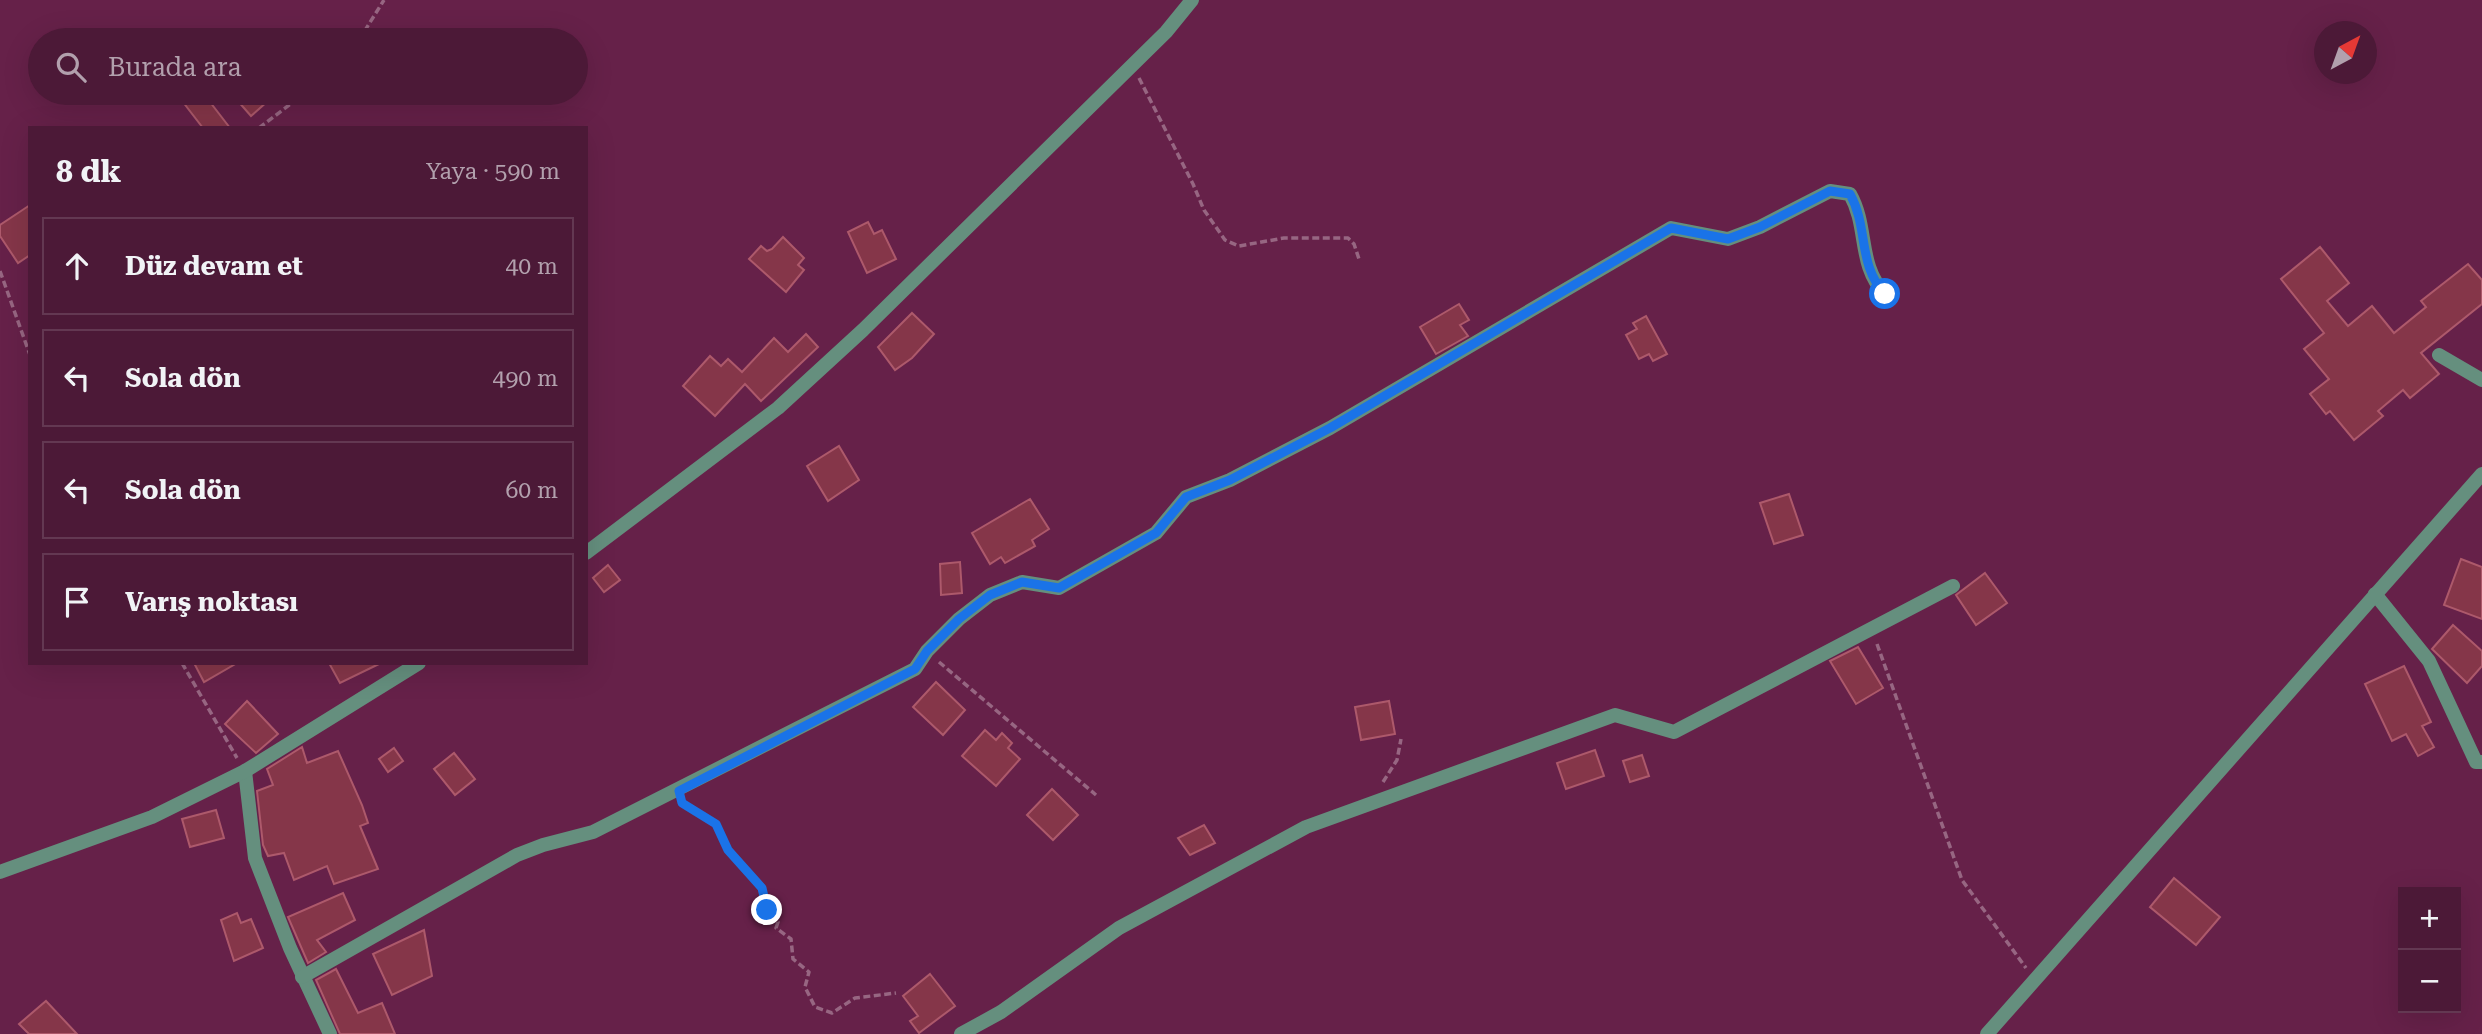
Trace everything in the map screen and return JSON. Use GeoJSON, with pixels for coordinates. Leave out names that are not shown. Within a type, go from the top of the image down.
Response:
{"type":"FeatureCollection","features":[{"type":"Feature","properties":{"kind":"street"},"geometry":{"type":"LineString","coordinates":[[588,551],[778,408],[863,330],[1166,32],[1192,0]]}},
{"type":"Feature","properties":{"kind":"street"},"geometry":{"type":"LineString","coordinates":[[302,977],[517,855],[542,845],[593,832],[679,791],[915,669],[927,651],[959,619],[990,595],[1022,582],[1059,588],[1156,533],[1186,497],[1230,480],[1330,428],[1671,228],[1728,239],[1760,227],[1830,191],[1850,194],[1857,207],[1871,279],[1885,294]]}},
{"type":"Feature","properties":{"kind":"street"},"geometry":{"type":"LineString","coordinates":[[2439,355],[2482,380]]}},
{"type":"Feature","properties":{"kind":"street"},"geometry":{"type":"LineString","coordinates":[[1987,1034],[2482,474]]}},
{"type":"Feature","properties":{"kind":"street"},"geometry":{"type":"LineString","coordinates":[[961,1034],[1002,1012],[1119,928],[1306,827],[1615,715],[1674,732],[1954,586]]}},
{"type":"Feature","properties":{"kind":"street"},"geometry":{"type":"LineString","coordinates":[[2375,594],[2429,660],[2476,762],[2482,762]]}},
{"type":"Feature","properties":{"kind":"street"},"geometry":{"type":"LineString","coordinates":[[0,872],[152,817],[245,771],[416,665]]}},
{"type":"Feature","properties":{"kind":"street"},"geometry":{"type":"LineString","coordinates":[[245,771],[255,858],[302,977],[330,1034]]}},
{"type":"Feature","properties":{"kind":"path"},"geometry":{"type":"LineString","coordinates":[[366,28],[384,0]]}},
{"type":"Feature","properties":{"kind":"path"},"geometry":{"type":"LineString","coordinates":[[1132,64],[1193,184],[1203,210],[1225,240],[1239,246],[1284,238],[1348,238],[1354,244],[1359,259]]}},
{"type":"Feature","properties":{"kind":"path"},"geometry":{"type":"LineString","coordinates":[[262,126],[289,105]]}},
{"type":"Feature","properties":{"kind":"path"},"geometry":{"type":"LineString","coordinates":[[0,271],[28,349]]}},
{"type":"Feature","properties":{"kind":"path"},"geometry":{"type":"LineString","coordinates":[[1872,629],[1962,880],[2034,980]]}},
{"type":"Feature","properties":{"kind":"path"},"geometry":{"type":"LineString","coordinates":[[927,651],[1096,795]]}},
{"type":"Feature","properties":{"kind":"path"},"geometry":{"type":"LineString","coordinates":[[183,665],[245,771]]}},
{"type":"Feature","properties":{"kind":"path"},"geometry":{"type":"LineString","coordinates":[[1382,800],[1384,780],[1396,760],[1401,740]]}},
{"type":"Feature","properties":{"kind":"path"},"geometry":{"type":"LineString","coordinates":[[679,791],[682,803],[716,824],[728,850],[762,888],[767,910],[778,922],[776,928],[792,939],[793,959],[809,972],[805,988],[814,1007],[832,1013],[855,998],[896,993]]}},
{"type":"Feature","properties":{"kind":"building"},"geometry":{"type":"Polygon","coordinates":[[[185,105],[212,105],[228,126],[201,126],[185,105]]]}},
{"type":"Feature","properties":{"kind":"building"},"geometry":{"type":"Polygon","coordinates":[[[241,105],[263,105],[251,116],[241,105]]]}},
{"type":"Feature","properties":{"kind":"building"},"geometry":{"type":"Polygon","coordinates":[[[28,206],[28,256],[18,263],[0,236],[0,225],[28,206]]]}},
{"type":"Feature","properties":{"kind":"building"},"geometry":{"type":"Polygon","coordinates":[[[868,222],[874,234],[882,230],[896,259],[867,273],[848,232],[868,222]]]}},
{"type":"Feature","properties":{"kind":"building"},"geometry":{"type":"Polygon","coordinates":[[[783,237],[804,258],[798,265],[804,270],[786,292],[749,259],[761,246],[767,251],[772,249],[783,237]]]}},
{"type":"Feature","properties":{"kind":"building"},"geometry":{"type":"Polygon","coordinates":[[[2320,247],[2349,283],[2327,301],[2348,326],[2372,306],[2394,333],[2426,307],[2421,301],[2468,264],[2482,280],[2482,304],[2421,353],[2439,374],[2410,398],[2403,390],[2378,411],[2383,416],[2354,440],[2330,411],[2326,414],[2310,394],[2329,379],[2304,349],[2324,333],[2281,279],[2320,247]]]}},
{"type":"Feature","properties":{"kind":"building"},"geometry":{"type":"Polygon","coordinates":[[[1459,304],[1469,320],[1460,325],[1468,336],[1436,354],[1420,327],[1459,304]]]}},
{"type":"Feature","properties":{"kind":"building"},"geometry":{"type":"Polygon","coordinates":[[[912,313],[934,334],[912,358],[895,370],[878,347],[912,313]]]}},
{"type":"Feature","properties":{"kind":"building"},"geometry":{"type":"Polygon","coordinates":[[[1646,316],[1667,354],[1653,361],[1649,354],[1639,359],[1626,335],[1637,329],[1633,323],[1646,316]]]}},
{"type":"Feature","properties":{"kind":"building"},"geometry":{"type":"Polygon","coordinates":[[[806,334],[818,347],[761,401],[745,384],[715,416],[683,386],[710,356],[721,366],[728,359],[742,372],[774,338],[788,352],[806,334]]]}},
{"type":"Feature","properties":{"kind":"building"},"geometry":{"type":"Polygon","coordinates":[[[839,446],[859,480],[828,501],[807,466],[839,446]]]}},
{"type":"Feature","properties":{"kind":"building"},"geometry":{"type":"Polygon","coordinates":[[[1789,494],[1803,535],[1774,544],[1760,503],[1789,494]]]}},
{"type":"Feature","properties":{"kind":"building"},"geometry":{"type":"Polygon","coordinates":[[[1030,499],[1049,529],[1032,540],[1035,546],[1005,563],[1001,557],[990,564],[972,533],[1030,499]]]}},
{"type":"Feature","properties":{"kind":"building"},"geometry":{"type":"Polygon","coordinates":[[[2461,559],[2482,567],[2482,619],[2444,605],[2461,559]]]}},
{"type":"Feature","properties":{"kind":"building"},"geometry":{"type":"Polygon","coordinates":[[[960,562],[962,593],[941,595],[940,564],[960,562]]]}},
{"type":"Feature","properties":{"kind":"building"},"geometry":{"type":"Polygon","coordinates":[[[608,565],[620,580],[604,592],[593,578],[608,565]]]}},
{"type":"Feature","properties":{"kind":"building"},"geometry":{"type":"Polygon","coordinates":[[[1985,573],[2007,603],[1976,625],[1956,595],[1985,573]]]}},
{"type":"Feature","properties":{"kind":"building"},"geometry":{"type":"Polygon","coordinates":[[[2453,625],[2482,651],[2482,666],[2467,683],[2432,649],[2453,625]]]}},
{"type":"Feature","properties":{"kind":"building"},"geometry":{"type":"Polygon","coordinates":[[[1858,647],[1883,688],[1856,704],[1830,661],[1858,647]]]}},
{"type":"Feature","properties":{"kind":"building"},"geometry":{"type":"Polygon","coordinates":[[[195,665],[234,665],[204,682],[195,665]]]}},
{"type":"Feature","properties":{"kind":"building"},"geometry":{"type":"Polygon","coordinates":[[[330,665],[377,665],[340,683],[330,665]]]}},
{"type":"Feature","properties":{"kind":"building"},"geometry":{"type":"Polygon","coordinates":[[[2404,666],[2431,722],[2422,726],[2434,747],[2418,756],[2406,734],[2392,741],[2365,684],[2404,666]]]}},
{"type":"Feature","properties":{"kind":"building"},"geometry":{"type":"Polygon","coordinates":[[[936,682],[965,710],[943,735],[913,707],[936,682]]]}},
{"type":"Feature","properties":{"kind":"building"},"geometry":{"type":"Polygon","coordinates":[[[247,701],[278,734],[256,753],[225,724],[247,701]]]}},
{"type":"Feature","properties":{"kind":"building"},"geometry":{"type":"Polygon","coordinates":[[[1389,701],[1395,734],[1361,740],[1355,707],[1389,701]]]}},
{"type":"Feature","properties":{"kind":"building"},"geometry":{"type":"Polygon","coordinates":[[[985,730],[996,740],[1002,733],[1012,743],[1008,748],[1020,759],[996,786],[962,756],[985,730]]]}},
{"type":"Feature","properties":{"kind":"building"},"geometry":{"type":"Polygon","coordinates":[[[302,747],[307,763],[338,751],[362,805],[368,823],[360,826],[378,869],[334,884],[327,866],[294,880],[284,853],[268,856],[263,845],[257,791],[273,785],[267,769],[302,747]]]}},
{"type":"Feature","properties":{"kind":"building"},"geometry":{"type":"Polygon","coordinates":[[[394,748],[403,761],[388,772],[379,759],[394,748]]]}},
{"type":"Feature","properties":{"kind":"building"},"geometry":{"type":"Polygon","coordinates":[[[1595,750],[1604,776],[1566,789],[1557,763],[1595,750]]]}},
{"type":"Feature","properties":{"kind":"building"},"geometry":{"type":"Polygon","coordinates":[[[454,753],[475,779],[455,795],[434,769],[454,753]]]}},
{"type":"Feature","properties":{"kind":"building"},"geometry":{"type":"Polygon","coordinates":[[[1642,755],[1649,776],[1630,782],[1623,761],[1642,755]]]}},
{"type":"Feature","properties":{"kind":"building"},"geometry":{"type":"Polygon","coordinates":[[[1052,789],[1078,815],[1053,840],[1027,815],[1052,789]]]}},
{"type":"Feature","properties":{"kind":"building"},"geometry":{"type":"Polygon","coordinates":[[[216,810],[224,838],[190,847],[182,819],[216,810]]]}},
{"type":"Feature","properties":{"kind":"building"},"geometry":{"type":"Polygon","coordinates":[[[1204,825],[1215,843],[1190,855],[1178,838],[1204,825]]]}},
{"type":"Feature","properties":{"kind":"building"},"geometry":{"type":"Polygon","coordinates":[[[2174,878],[2220,917],[2196,945],[2150,907],[2174,878]]]}},
{"type":"Feature","properties":{"kind":"building"},"geometry":{"type":"Polygon","coordinates":[[[343,893],[355,920],[317,940],[326,952],[308,963],[288,917],[343,893]]]}},
{"type":"Feature","properties":{"kind":"building"},"geometry":{"type":"Polygon","coordinates":[[[237,913],[241,923],[251,919],[263,948],[234,961],[221,920],[237,913]]]}},
{"type":"Feature","properties":{"kind":"building"},"geometry":{"type":"Polygon","coordinates":[[[424,930],[432,976],[392,995],[373,954],[424,930]]]}},
{"type":"Feature","properties":{"kind":"building"},"geometry":{"type":"Polygon","coordinates":[[[336,969],[358,1013],[382,1003],[395,1034],[340,1034],[316,980],[336,969]]]}},
{"type":"Feature","properties":{"kind":"building"},"geometry":{"type":"Polygon","coordinates":[[[930,974],[955,1006],[919,1033],[910,1021],[918,1016],[903,996],[930,974]]]}},
{"type":"Feature","properties":{"kind":"building"},"geometry":{"type":"Polygon","coordinates":[[[46,1001],[77,1034],[29,1034],[19,1024],[46,1001]]]}},
{"type":"Feature","properties":{"kind":"route"},"geometry":{"type":"LineString","coordinates":[[767,910],[762,888],[728,850],[716,824],[682,803],[679,791],[915,669],[927,651],[959,619],[990,595],[1022,582],[1059,588],[1156,533],[1186,497],[1230,480],[1330,428],[1671,228],[1728,239],[1760,227],[1830,191],[1850,194],[1857,207],[1871,279],[1885,294]]}}]}
